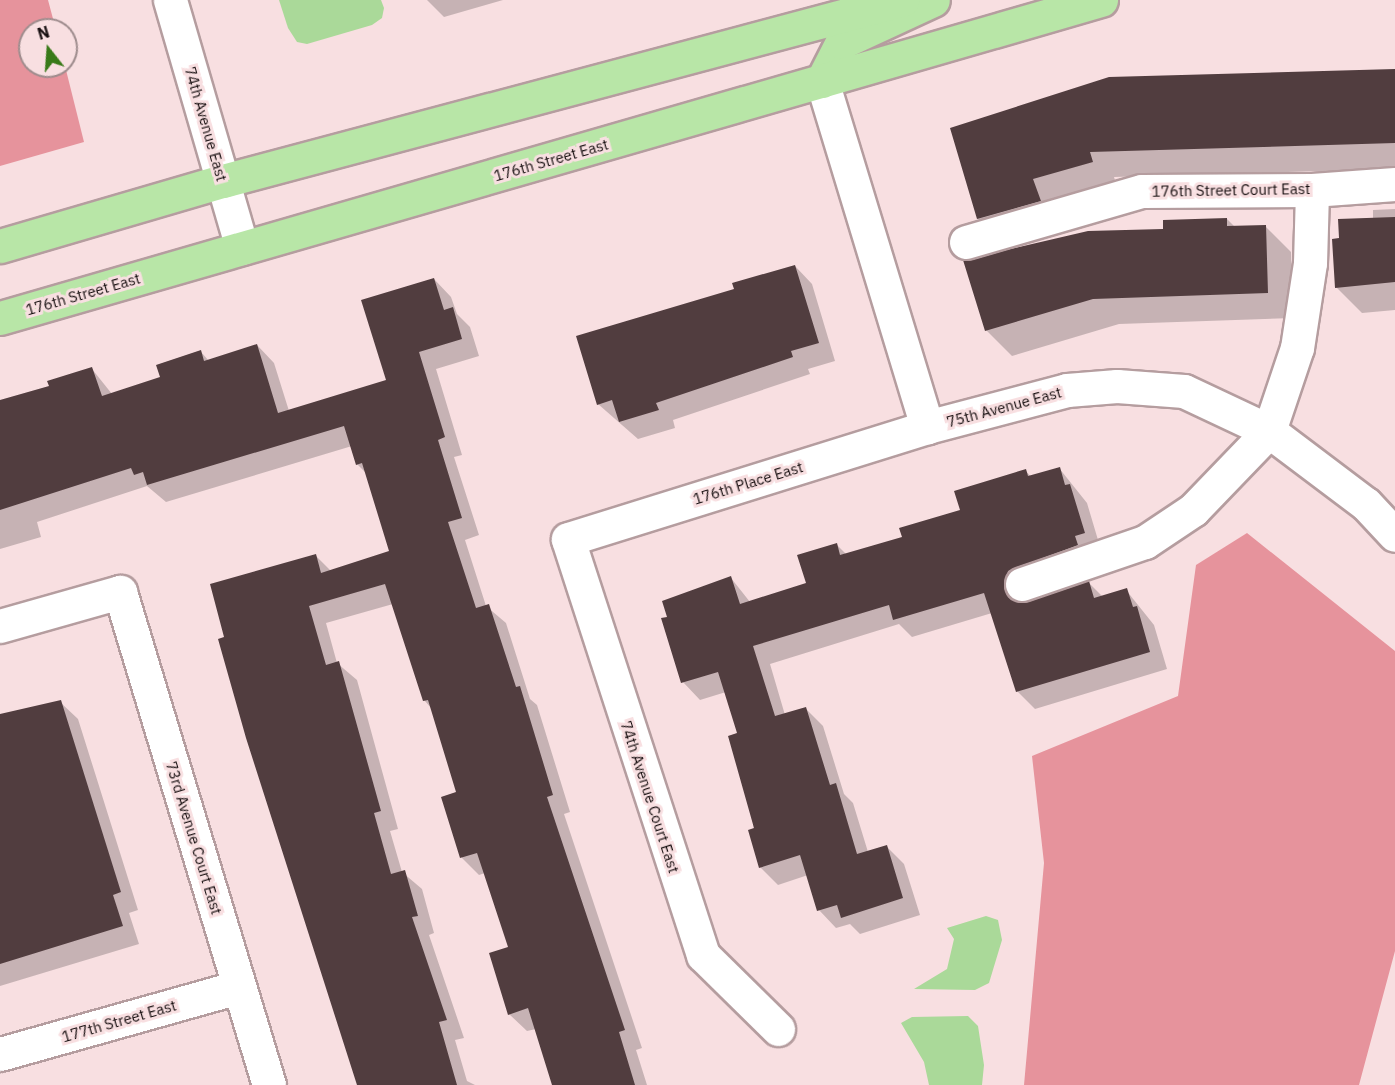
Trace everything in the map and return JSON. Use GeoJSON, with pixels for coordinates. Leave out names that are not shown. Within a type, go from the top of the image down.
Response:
{"type":"FeatureCollection","features":[{"type":"Feature","properties":{"kind":"main road"},"geometry":{"type":"LineString","coordinates":[[0,246],[223,181],[902,0]]}},
{"type":"Feature","properties":{"kind":"main road"},"geometry":{"type":"LineString","coordinates":[[822,81],[842,42],[933,0]]}},
{"type":"Feature","properties":{"kind":"main road","name":"176th Street East"},"geometry":{"type":"LineString","coordinates":[[0,318],[1101,0]]}},
{"type":"Feature","properties":{"kind":"street","name":"74th Avenue East"},"geometry":{"type":"LineString","coordinates":[[170,0],[242,248]]}},
{"type":"Feature","properties":{"kind":"street","name":"75th Avenue East"},"geometry":{"type":"LineString","coordinates":[[822,81],[927,427],[1067,390],[1117,386],[1184,391],[1269,430],[1366,504],[1395,535]]}},
{"type":"Feature","properties":{"kind":"street","name":"176th Street Court East"},"geometry":{"type":"LineString","coordinates":[[966,242],[1142,191],[1312,190],[1395,184]]}},
{"type":"Feature","properties":{"kind":"street"},"geometry":{"type":"LineString","coordinates":[[1022,585],[1145,542],[1193,510],[1269,430],[1297,348],[1310,263],[1312,190]]}},
{"type":"Feature","properties":{"kind":"street","name":"176th Place East"},"geometry":{"type":"LineString","coordinates":[[568,539],[927,427]]}},
{"type":"Feature","properties":{"kind":"street","name":"74th Avenue Court East"},"geometry":{"type":"LineString","coordinates":[[568,539],[703,955],[778,1029]]}},
{"type":"Feature","properties":{"kind":"street","name":"73rd Avenue Court East"},"geometry":{"type":"LineString","coordinates":[[0,626],[120,592],[268,1085]]}},
{"type":"Feature","properties":{"kind":"street","name":"177th Street East"},"geometry":{"type":"LineString","coordinates":[[0,1054],[239,987]]}},
{"type":"Feature","properties":{"kind":"shaded area"},"geometry":{"type":"Polygon","coordinates":[[[0,0],[48,0],[53,18],[18,18],[18,78],[68,78],[84,142],[0,166],[0,0]]]}},
{"type":"Feature","properties":{"kind":"shaded area"},"geometry":{"type":"Polygon","coordinates":[[[279,0],[381,0],[384,8],[382,18],[372,25],[307,44],[297,42],[288,28],[279,0]]]}},
{"type":"Feature","properties":{"kind":"shaded area"},"geometry":{"type":"Polygon","coordinates":[[[1247,533],[1395,651],[1395,951],[1359,1085],[1024,1085],[1044,863],[1032,756],[1178,696],[1196,565],[1247,533]]]}},
{"type":"Feature","properties":{"kind":"shaded area"},"geometry":{"type":"Polygon","coordinates":[[[986,916],[998,920],[1002,940],[989,983],[975,990],[914,989],[947,969],[954,939],[947,928],[986,916]]]}},
{"type":"Feature","properties":{"kind":"shaded area"},"geometry":{"type":"Polygon","coordinates":[[[968,1016],[978,1026],[984,1065],[982,1085],[929,1085],[924,1062],[901,1023],[912,1017],[968,1016]]]}},
{"type":"Feature","properties":{"kind":"building"},"geometry":{"type":"Polygon","coordinates":[[[1395,69],[1395,143],[1090,152],[1093,162],[1033,179],[1041,201],[977,219],[950,128],[1109,77],[1395,69]]]}},
{"type":"Feature","properties":{"kind":"building"},"geometry":{"type":"Polygon","coordinates":[[[1395,217],[1395,282],[1335,288],[1332,239],[1339,238],[1338,219],[1395,217]]]}},
{"type":"Feature","properties":{"kind":"building"},"geometry":{"type":"Polygon","coordinates":[[[1227,218],[1227,226],[1266,225],[1268,293],[1093,299],[985,331],[963,260],[1088,231],[1163,229],[1163,220],[1227,218]]]}},
{"type":"Feature","properties":{"kind":"building"},"geometry":{"type":"Polygon","coordinates":[[[795,265],[819,343],[791,351],[793,357],[656,403],[659,410],[619,422],[612,400],[597,405],[576,336],[734,289],[732,283],[795,265]]]}},
{"type":"Feature","properties":{"kind":"building"},"geometry":{"type":"Polygon","coordinates":[[[434,278],[444,310],[453,307],[462,339],[419,352],[445,437],[438,440],[462,518],[448,522],[476,608],[489,604],[516,687],[520,686],[553,795],[547,797],[625,1030],[619,1032],[635,1085],[552,1085],[528,1008],[508,1015],[489,953],[508,947],[477,853],[460,858],[441,797],[456,792],[428,700],[423,701],[385,584],[309,606],[326,665],[339,661],[381,811],[374,813],[391,874],[405,870],[418,916],[412,917],[447,1020],[439,1022],[457,1085],[357,1085],[246,738],[218,639],[224,637],[210,584],[316,554],[321,573],[389,551],[362,463],[356,465],[344,426],[147,485],[143,472],[134,475],[131,468],[0,510],[0,400],[49,386],[47,381],[92,367],[102,396],[160,377],[156,365],[201,350],[204,361],[257,344],[278,413],[386,380],[361,300],[434,278]]]}},
{"type":"Feature","properties":{"kind":"building"},"geometry":{"type":"Polygon","coordinates":[[[1060,467],[1065,485],[1070,484],[1085,533],[1075,536],[1078,545],[1008,571],[1005,591],[1019,602],[1089,581],[1094,598],[1127,588],[1133,607],[1137,606],[1150,652],[1016,692],[984,593],[893,620],[889,605],[753,646],[775,716],[806,707],[830,785],[836,783],[857,854],[887,845],[903,898],[841,918],[837,905],[817,911],[800,855],[759,868],[748,830],[754,828],[728,736],[737,733],[718,672],[681,683],[661,618],[667,617],[662,601],[731,576],[740,604],[806,583],[797,555],[837,543],[840,555],[902,537],[899,528],[960,510],[954,491],[1026,469],[1028,476],[1060,467]]]}},
{"type":"Feature","properties":{"kind":"building"},"geometry":{"type":"Polygon","coordinates":[[[61,700],[121,892],[113,895],[123,926],[0,964],[0,714],[61,700]]]}}]}
